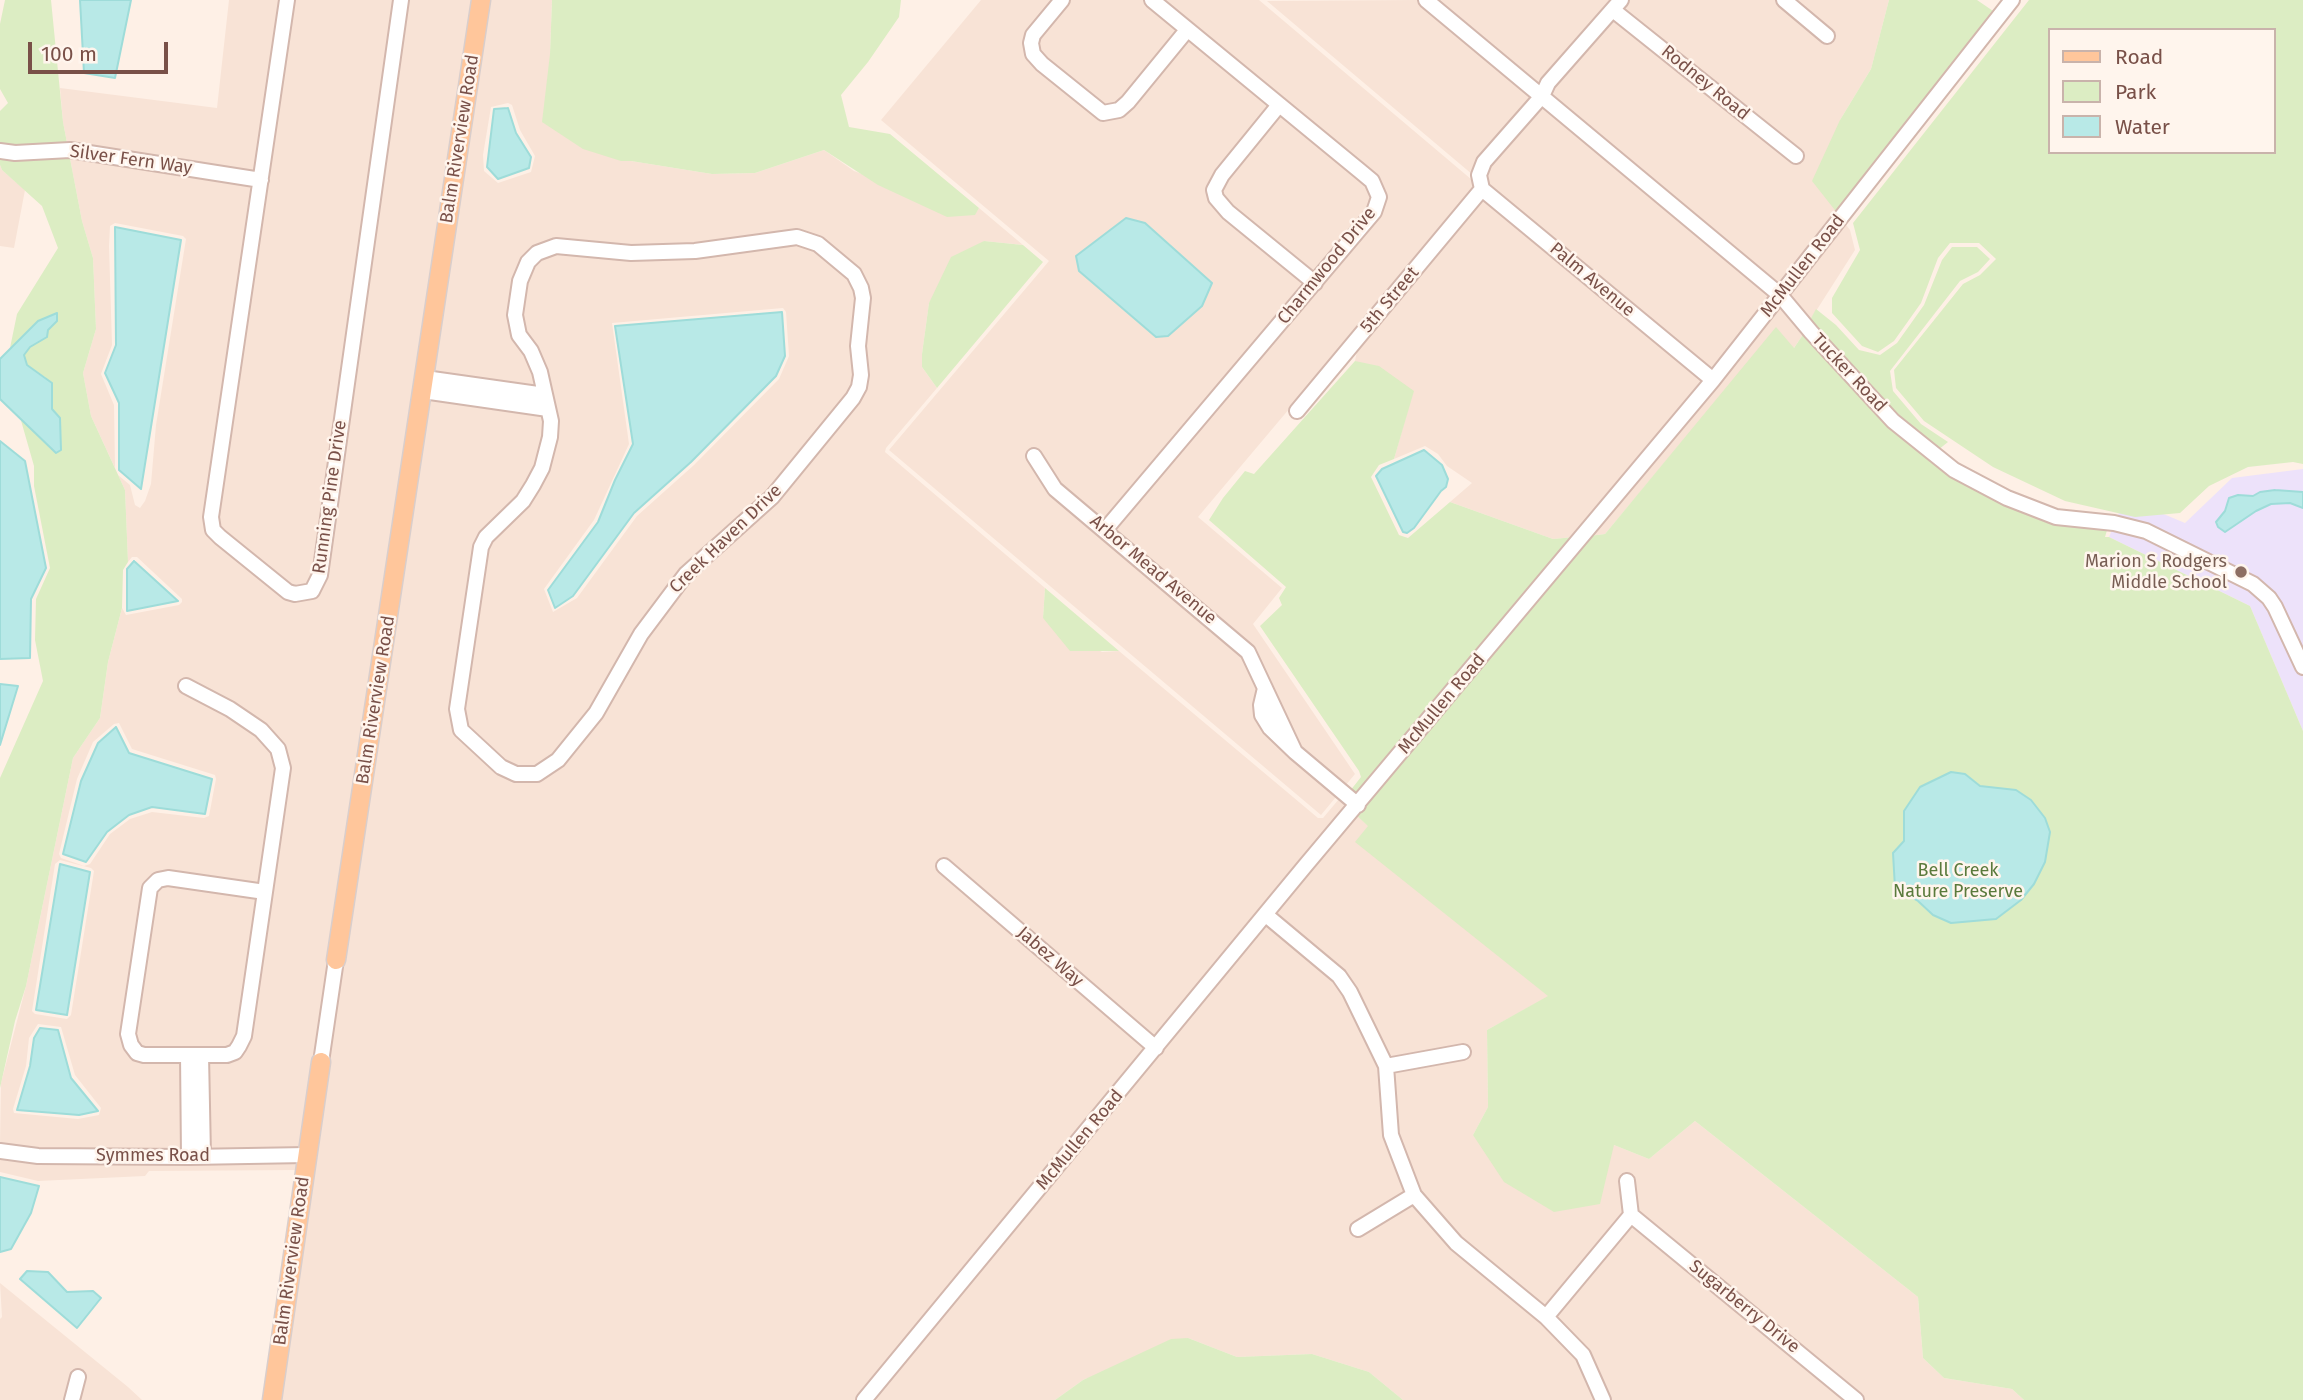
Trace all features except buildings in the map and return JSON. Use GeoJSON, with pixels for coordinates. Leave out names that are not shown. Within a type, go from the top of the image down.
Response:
{"type":"FeatureCollection","features":[{"type":"Feature","properties":{"kind":"main road","name":"Balm Riverview Road"},"geometry":{"type":"LineString","coordinates":[[336,960],[481,0]]}},
{"type":"Feature","properties":{"kind":"main road","name":"Balm Riverview Road"},"geometry":{"type":"LineString","coordinates":[[272,1400],[321,1062]]}},
{"type":"Feature","properties":{"kind":"street","name":"Running Pine Drive"},"geometry":{"type":"LineString","coordinates":[[287,0],[211,517],[213,530],[220,537],[288,592],[304,594],[312,591],[320,575],[401,0]]}},
{"type":"Feature","properties":{"kind":"street"},"geometry":{"type":"LineString","coordinates":[[1062,0],[1033,35],[1033,54],[1103,113],[1119,110],[1128,103],[1187,30]]}},
{"type":"Feature","properties":{"kind":"street","name":"Charmwood Drive"},"geometry":{"type":"LineString","coordinates":[[1105,530],[1374,212],[1379,197],[1372,181],[1152,0]]}},
{"type":"Feature","properties":{"kind":"street","name":"Tucker Road"},"geometry":{"type":"LineString","coordinates":[[1426,0],[1780,296],[1893,421],[1954,470],[2007,498],[2056,517],[2114,523],[2146,531],[2253,584],[2275,607],[2303,667]]}},
{"type":"Feature","properties":{"kind":"street"},"geometry":{"type":"LineString","coordinates":[[1784,0],[1827,36]]}},
{"type":"Feature","properties":{"kind":"street","name":"McMullen Road"},"geometry":{"type":"LineString","coordinates":[[864,1400],[1713,380],[2012,0]]}},
{"type":"Feature","properties":{"kind":"street","name":"5th Street"},"geometry":{"type":"LineString","coordinates":[[1297,411],[1481,182],[1484,162],[1542,96],[1548,83],[1617,5]]}},
{"type":"Feature","properties":{"kind":"street","name":"Rodney Road"},"geometry":{"type":"LineString","coordinates":[[1617,5],[1796,156]]}},
{"type":"Feature","properties":{"kind":"street"},"geometry":{"type":"LineString","coordinates":[[1279,105],[1222,175],[1214,190],[1216,198],[1228,212],[1315,283]]}},
{"type":"Feature","properties":{"kind":"street","name":"Silver Fern Way"},"geometry":{"type":"LineString","coordinates":[[0,150],[15,153],[70,150],[261,180]]}},
{"type":"Feature","properties":{"kind":"street","name":"Palm Avenue"},"geometry":{"type":"LineString","coordinates":[[1481,182],[1713,380]]}},
{"type":"Feature","properties":{"kind":"street","name":"Creek Haven Drive"},"geometry":{"type":"LineString","coordinates":[[797,237],[818,244],[854,274],[861,288],[863,298],[858,346],[861,375],[853,398],[772,497],[686,574],[641,634],[596,713],[558,760],[537,774],[527,775],[501,767],[469,740],[461,730],[457,709],[481,547],[491,531],[523,501],[542,468],[550,437],[551,421],[547,402],[537,362],[519,335],[515,315],[523,270],[537,253],[548,247],[567,246],[631,253],[695,251],[797,237]]}},
{"type":"Feature","properties":{"kind":"street"},"geometry":{"type":"LineString","coordinates":[[424,384],[547,402]]}},
{"type":"Feature","properties":{"kind":"street","name":"Arbor Mead Avenue"},"geometry":{"type":"LineString","coordinates":[[1034,456],[1055,489],[1241,644],[1252,658],[1265,688],[1279,701],[1286,714],[1295,752]]}},
{"type":"Feature","properties":{"kind":"street"},"geometry":{"type":"LineString","coordinates":[[186,686],[230,709],[261,730],[278,749],[283,768],[265,892],[244,1036],[235,1052],[227,1055],[138,1053],[131,1045],[128,1034],[150,887],[158,880],[168,878],[265,892]]}},
{"type":"Feature","properties":{"kind":"street","name":"Arbor Mead Avenue"},"geometry":{"type":"LineString","coordinates":[[1265,688],[1262,715],[1270,728],[1358,805]]}},
{"type":"Feature","properties":{"kind":"street","name":"Jabez Way"},"geometry":{"type":"LineString","coordinates":[[944,866],[1156,1048]]}},
{"type":"Feature","properties":{"kind":"street"},"geometry":{"type":"LineString","coordinates":[[1266,915],[1339,976],[1350,992],[1386,1066],[1391,1135],[1415,1195],[1456,1243],[1546,1317],[1583,1355],[1603,1400]]}},
{"type":"Feature","properties":{"kind":"street","name":"Balm Riverview Road"},"geometry":{"type":"LineString","coordinates":[[321,1062],[336,960]]}},
{"type":"Feature","properties":{"kind":"street"},"geometry":{"type":"LineString","coordinates":[[1386,1066],[1463,1052]]}},
{"type":"Feature","properties":{"kind":"street"},"geometry":{"type":"LineString","coordinates":[[194,1055],[196,1157]]}},
{"type":"Feature","properties":{"kind":"street","name":"Symmes Road"},"geometry":{"type":"LineString","coordinates":[[0,1151],[38,1156],[307,1155]]}},
{"type":"Feature","properties":{"kind":"street"},"geometry":{"type":"LineString","coordinates":[[1546,1317],[1632,1215],[1627,1181]]}},
{"type":"Feature","properties":{"kind":"street"},"geometry":{"type":"LineString","coordinates":[[1358,1229],[1415,1195]]}},
{"type":"Feature","properties":{"kind":"street","name":"Sugarberry Drive"},"geometry":{"type":"LineString","coordinates":[[1632,1215],[1856,1400]]}},
{"type":"Feature","properties":{"kind":"street"},"geometry":{"type":"LineString","coordinates":[[72,1400],[78,1377]]}},
{"type":"Feature","properties":{"kind":"shaded area"},"geometry":{"type":"Polygon","coordinates":[[[229,0],[476,0],[301,1149],[207,1151],[206,1060],[236,1057],[288,767],[233,704],[185,679],[180,688],[227,713],[258,734],[274,752],[278,769],[261,886],[157,875],[126,1047],[183,1060],[183,1152],[39,1150],[0,1145],[1,1083],[26,986],[73,758],[100,718],[108,662],[122,608],[126,615],[179,605],[182,602],[182,599],[137,557],[132,557],[128,562],[125,490],[118,475],[130,485],[135,505],[140,508],[151,484],[156,425],[186,239],[183,236],[115,223],[110,226],[112,345],[101,374],[114,405],[115,468],[91,416],[83,373],[96,329],[93,258],[82,221],[63,122],[60,88],[217,108],[229,0]],[[119,723],[114,724],[93,742],[77,779],[59,854],[61,858],[84,866],[90,864],[110,834],[130,819],[152,812],[204,818],[209,816],[215,775],[132,749],[119,723]],[[60,860],[55,864],[32,1011],[35,1014],[67,1019],[71,1015],[94,871],[60,860]],[[38,1024],[29,1038],[26,1066],[14,1113],[78,1119],[99,1115],[101,1108],[75,1075],[61,1027],[38,1024]]]}},
{"type":"Feature","properties":{"kind":"shaded area"},"geometry":{"type":"Polygon","coordinates":[[[486,0],[552,0],[550,54],[621,161],[712,174],[755,173],[824,150],[854,171],[974,215],[979,208],[1023,245],[984,241],[929,303],[922,367],[937,388],[885,452],[1045,588],[1043,618],[1102,652],[1119,651],[1318,818],[1323,818],[1339,799],[1349,808],[1156,1041],[944,859],[937,867],[1149,1049],[858,1400],[277,1400],[427,397],[544,414],[546,422],[542,453],[519,498],[487,528],[456,732],[499,772],[538,779],[689,577],[856,401],[868,298],[822,240],[632,248],[556,241],[515,281],[538,389],[430,374],[486,0]],[[508,103],[491,107],[483,155],[484,171],[498,183],[531,172],[535,156],[520,130],[512,105],[508,103]]]}},
{"type":"Feature","properties":{"kind":"shaded area"},"geometry":{"type":"Polygon","coordinates":[[[981,0],[1259,0],[1478,185],[1198,517],[1282,588],[1253,624],[1355,774],[1321,815],[889,450],[1049,261],[881,120],[981,0]]]}},
{"type":"Feature","properties":{"kind":"shaded area"},"geometry":{"type":"Polygon","coordinates":[[[1418,0],[1534,97],[1473,175],[1267,1],[1418,0]]]}},
{"type":"Feature","properties":{"kind":"shaded area"},"geometry":{"type":"Polygon","coordinates":[[[1434,0],[1615,0],[1540,88],[1434,0]]]}},
{"type":"Feature","properties":{"kind":"shaded area"},"geometry":{"type":"Polygon","coordinates":[[[1627,0],[1776,0],[1827,43],[1834,34],[1793,0],[1889,0],[1871,69],[1840,120],[1838,214],[1780,288],[1548,94],[1552,86],[1613,17],[1797,163],[1803,154],[1620,8],[1627,0]]]}},
{"type":"Feature","properties":{"kind":"shaded area"},"geometry":{"type":"Polygon","coordinates":[[[1542,103],[1773,297],[1713,372],[1487,186],[1484,175],[1488,165],[1542,103]]]}},
{"type":"Feature","properties":{"kind":"shaded area"},"geometry":{"type":"Polygon","coordinates":[[[0,165],[2,170],[25,190],[14,248],[0,246],[0,165]]]}},
{"type":"Feature","properties":{"kind":"shaded area"},"geometry":{"type":"Polygon","coordinates":[[[1483,196],[1706,381],[1575,537],[1553,539],[1450,502],[1472,483],[1447,466],[1438,454],[1425,446],[1394,459],[1413,391],[1355,361],[1358,346],[1483,196]]]}},
{"type":"Feature","properties":{"kind":"shaded area"},"geometry":{"type":"Polygon","coordinates":[[[1844,222],[1850,230],[1855,250],[1809,322],[1787,295],[1844,222]]]}},
{"type":"Feature","properties":{"kind":"shaded area"},"geometry":{"type":"Polygon","coordinates":[[[797,243],[815,249],[849,278],[857,290],[856,375],[849,395],[768,493],[705,548],[592,711],[544,765],[527,770],[504,763],[466,727],[462,709],[486,548],[555,437],[521,325],[525,281],[532,265],[549,252],[797,243]],[[783,308],[612,323],[629,444],[594,520],[544,589],[553,612],[577,598],[637,516],[694,465],[779,379],[789,356],[786,312],[783,308]]]}},
{"type":"Feature","properties":{"kind":"shaded area"},"geometry":{"type":"Polygon","coordinates":[[[1780,304],[1804,333],[1783,364],[1744,368],[1605,534],[1589,536],[1780,304]]]}},
{"type":"Feature","properties":{"kind":"shaded area","name":"Marion S Rodgers Middle School"},"geometry":{"type":"Polygon","coordinates":[[[2303,469],[2303,731],[2250,606],[2109,537],[2125,498],[2185,523],[2232,478],[2303,469]]]}},
{"type":"Feature","properties":{"kind":"shaded area"},"geometry":{"type":"Polygon","coordinates":[[[1356,815],[1564,988],[1487,1030],[1488,1107],[1473,1135],[1614,1145],[1649,1159],[1695,1121],[1918,1297],[1923,1358],[1944,1378],[2012,1389],[2024,1400],[1865,1400],[1636,1212],[1631,1174],[1621,1177],[1626,1214],[1546,1310],[1460,1239],[1419,1192],[1396,1134],[1392,1070],[1468,1056],[1468,1046],[1389,1060],[1355,990],[1273,914],[1356,815]]]}},
{"type":"Feature","properties":{"kind":"shaded area"},"geometry":{"type":"Polygon","coordinates":[[[167,883],[259,897],[239,1035],[232,1048],[141,1048],[135,1042],[133,1033],[154,890],[167,883]]]}},
{"type":"Feature","properties":{"kind":"shaded area"},"geometry":{"type":"Polygon","coordinates":[[[1266,923],[1336,979],[1381,1068],[1408,1193],[1352,1228],[1356,1236],[1413,1201],[1543,1321],[1578,1358],[1597,1400],[1403,1400],[1369,1372],[1312,1354],[1237,1357],[1188,1338],[1083,1380],[1055,1400],[870,1400],[1266,923]]]}},
{"type":"Feature","properties":{"kind":"shaded area"},"geometry":{"type":"Polygon","coordinates":[[[0,1156],[299,1160],[298,1170],[149,1171],[145,1176],[38,1181],[0,1172],[0,1156]]]}},
{"type":"Feature","properties":{"kind":"shaded area"},"geometry":{"type":"Polygon","coordinates":[[[1632,1222],[1848,1400],[1609,1400],[1553,1316],[1632,1222]]]}},
{"type":"Feature","properties":{"kind":"shaded area"},"geometry":{"type":"Polygon","coordinates":[[[0,1283],[128,1387],[142,1400],[0,1400],[0,1283]]]}},
{"type":"Feature","properties":{"kind":"green space"},"geometry":{"type":"Polygon","coordinates":[[[5,0],[51,0],[63,122],[82,221],[93,258],[96,329],[83,373],[91,416],[125,490],[128,562],[123,570],[122,608],[108,662],[100,718],[73,758],[26,986],[0,1088],[0,778],[43,681],[35,640],[36,599],[50,568],[34,486],[34,466],[20,417],[51,449],[61,450],[60,418],[52,409],[50,400],[53,389],[45,377],[27,365],[24,355],[30,347],[47,337],[52,324],[28,330],[10,348],[17,314],[58,248],[42,206],[2,170],[0,165],[0,111],[8,103],[0,89],[0,24],[5,0]]]}},
{"type":"Feature","properties":{"kind":"green space"},"geometry":{"type":"Polygon","coordinates":[[[552,0],[901,0],[899,17],[841,95],[849,127],[890,134],[979,208],[975,215],[947,217],[878,185],[824,150],[755,173],[712,174],[621,161],[583,149],[542,122],[550,54],[552,0]]]}},
{"type":"Feature","properties":{"kind":"green space"},"geometry":{"type":"Polygon","coordinates":[[[1889,0],[1977,0],[1996,13],[1838,214],[1812,181],[1840,120],[1871,69],[1889,0]]]}},
{"type":"Feature","properties":{"kind":"green space"},"geometry":{"type":"Polygon","coordinates":[[[2029,0],[2303,0],[2303,464],[2293,462],[2248,467],[2209,486],[2180,513],[2135,517],[2065,501],[1993,467],[1924,421],[1896,388],[1894,370],[1963,284],[1980,275],[1996,259],[1979,243],[1950,243],[1938,258],[1921,303],[1894,341],[1878,352],[1862,346],[1832,313],[1832,298],[1860,250],[1853,223],[2029,0]]]}},
{"type":"Feature","properties":{"kind":"green space"},"geometry":{"type":"Polygon","coordinates":[[[984,241],[1023,245],[1043,262],[937,388],[922,367],[929,303],[951,257],[984,241]]]}},
{"type":"Feature","properties":{"kind":"green space"},"geometry":{"type":"Polygon","coordinates":[[[1952,247],[1977,247],[1990,259],[1978,272],[1960,281],[1890,371],[1893,391],[1921,424],[1948,442],[1938,450],[1896,417],[1809,322],[1816,309],[1836,325],[1859,350],[1880,355],[1897,343],[1924,305],[1942,260],[1952,247]]]}},
{"type":"Feature","properties":{"kind":"green space","name":"Bell Creek Nature Preserve"},"geometry":{"type":"Polygon","coordinates":[[[1776,327],[1794,348],[1804,333],[1952,475],[2108,527],[2105,537],[2250,606],[2303,731],[2303,1400],[2024,1400],[2012,1389],[1944,1378],[1923,1358],[1918,1297],[1695,1121],[1649,1159],[1614,1145],[1600,1204],[1554,1212],[1504,1182],[1473,1135],[1488,1107],[1487,1030],[1548,996],[1355,842],[1368,826],[1356,815],[1589,536],[1605,534],[1776,327]]]}},
{"type":"Feature","properties":{"kind":"green space"},"geometry":{"type":"Polygon","coordinates":[[[1355,361],[1379,366],[1414,391],[1394,459],[1379,465],[1371,477],[1399,535],[1408,538],[1450,502],[1553,539],[1575,537],[1358,798],[1350,791],[1361,777],[1359,771],[1260,626],[1282,605],[1279,598],[1286,587],[1209,520],[1245,471],[1254,474],[1355,361]]]}},
{"type":"Feature","properties":{"kind":"green space"},"geometry":{"type":"Polygon","coordinates":[[[1045,588],[1119,651],[1070,651],[1043,618],[1045,588]]]}},
{"type":"Feature","properties":{"kind":"green space"},"geometry":{"type":"Polygon","coordinates":[[[1188,1338],[1237,1357],[1312,1354],[1369,1372],[1403,1400],[1055,1400],[1083,1380],[1171,1339],[1188,1338]]]}},
{"type":"Feature","properties":{"kind":"water"},"geometry":{"type":"Polygon","coordinates":[[[80,0],[131,0],[115,78],[84,73],[80,0]]]}},
{"type":"Feature","properties":{"kind":"water"},"geometry":{"type":"Polygon","coordinates":[[[508,108],[516,133],[531,157],[529,168],[498,179],[487,167],[494,109],[508,108]]]}},
{"type":"Feature","properties":{"kind":"water"},"geometry":{"type":"Polygon","coordinates":[[[1126,218],[1145,223],[1212,283],[1202,306],[1168,336],[1156,337],[1079,271],[1076,256],[1126,218]]]}},
{"type":"Feature","properties":{"kind":"water"},"geometry":{"type":"Polygon","coordinates":[[[115,227],[181,240],[141,489],[119,470],[119,403],[105,373],[116,345],[115,227]]]}},
{"type":"Feature","properties":{"kind":"water"},"geometry":{"type":"Polygon","coordinates":[[[782,312],[785,356],[776,376],[691,462],[634,513],[573,596],[555,608],[548,590],[598,522],[633,444],[615,326],[782,312]]]}},
{"type":"Feature","properties":{"kind":"water"},"geometry":{"type":"Polygon","coordinates":[[[57,313],[57,321],[48,330],[47,337],[30,347],[24,355],[27,365],[52,383],[52,409],[60,418],[61,450],[56,453],[0,399],[0,359],[38,321],[57,313]]]}},
{"type":"Feature","properties":{"kind":"water"},"geometry":{"type":"Polygon","coordinates":[[[0,441],[25,461],[46,568],[31,599],[30,658],[0,659],[0,441]]]}},
{"type":"Feature","properties":{"kind":"water"},"geometry":{"type":"Polygon","coordinates":[[[1424,450],[1442,465],[1448,479],[1446,487],[1414,528],[1407,533],[1403,532],[1376,476],[1382,469],[1424,450]]]}},
{"type":"Feature","properties":{"kind":"water"},"geometry":{"type":"Polygon","coordinates":[[[2275,490],[2303,492],[2303,508],[2290,503],[2271,504],[2225,532],[2218,527],[2216,522],[2225,511],[2229,498],[2238,495],[2253,496],[2275,490]]]}},
{"type":"Feature","properties":{"kind":"water"},"geometry":{"type":"Polygon","coordinates":[[[134,561],[178,601],[127,611],[127,569],[134,561]]]}},
{"type":"Feature","properties":{"kind":"water"},"geometry":{"type":"Polygon","coordinates":[[[0,684],[18,686],[0,745],[0,684]]]}},
{"type":"Feature","properties":{"kind":"water"},"geometry":{"type":"Polygon","coordinates":[[[116,727],[129,753],[212,779],[205,814],[152,807],[129,815],[107,832],[86,862],[63,854],[81,781],[98,743],[116,727]]]}},
{"type":"Feature","properties":{"kind":"water"},"geometry":{"type":"Polygon","coordinates":[[[1951,772],[1965,774],[1980,786],[2016,790],[2031,800],[2045,818],[2050,832],[2045,862],[2034,884],[2021,900],[1996,919],[1951,923],[1933,915],[1918,901],[1895,888],[1893,853],[1904,841],[1904,811],[1920,787],[1951,772]]]}},
{"type":"Feature","properties":{"kind":"water"},"geometry":{"type":"Polygon","coordinates":[[[60,864],[90,872],[67,1015],[36,1010],[60,864]]]}},
{"type":"Feature","properties":{"kind":"water"},"geometry":{"type":"Polygon","coordinates":[[[40,1028],[58,1030],[71,1078],[98,1111],[79,1115],[17,1110],[30,1066],[34,1038],[40,1028]]]}},
{"type":"Feature","properties":{"kind":"water"},"geometry":{"type":"Polygon","coordinates":[[[0,1177],[39,1186],[31,1213],[11,1249],[0,1252],[0,1177]]]}},
{"type":"Feature","properties":{"kind":"water"},"geometry":{"type":"Polygon","coordinates":[[[27,1271],[48,1272],[67,1292],[93,1291],[101,1298],[77,1328],[20,1279],[27,1271]]]}},
{"type":"Feature","properties":{"kind":"place","name":"Marion S Rodgers Middle School"},"geometry":{"type":"Point","coordinates":[2241,572]}}]}
